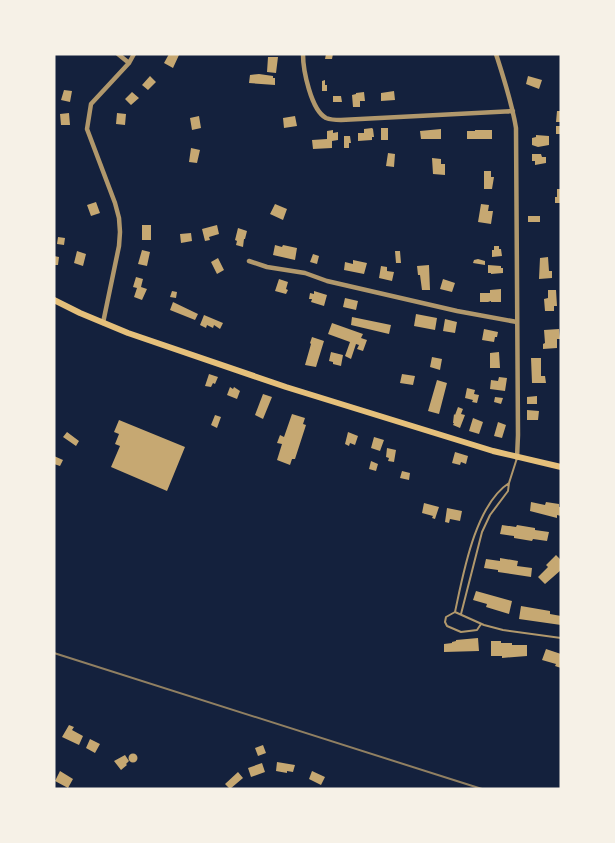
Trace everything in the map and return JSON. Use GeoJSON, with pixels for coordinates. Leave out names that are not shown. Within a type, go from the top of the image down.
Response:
{"type":"FeatureCollection","features":[{"type":"Feature","properties":{"kind":"main road"},"geometry":{"type":"LineString","coordinates":[[54,300],[103,323],[286,387],[517,458],[561,467]]}},
{"type":"Feature","properties":{"kind":"street"},"geometry":{"type":"LineString","coordinates":[[118,54],[129,63]]}},
{"type":"Feature","properties":{"kind":"street"},"geometry":{"type":"LineString","coordinates":[[103,323],[119,246],[119,218],[87,129],[91,104],[129,63],[134,54]]}},
{"type":"Feature","properties":{"kind":"street"},"geometry":{"type":"LineString","coordinates":[[303,54],[303,66],[309,89],[319,110],[327,118],[334,120],[513,111]]}},
{"type":"Feature","properties":{"kind":"street"},"geometry":{"type":"LineString","coordinates":[[496,54],[508,90],[516,128],[517,458]]}},
{"type":"Feature","properties":{"kind":"street"},"geometry":{"type":"LineString","coordinates":[[249,261],[267,267],[305,273],[353,288],[517,322]]}},
{"type":"Feature","properties":{"kind":"lane"},"geometry":{"type":"LineString","coordinates":[[461,614],[482,532],[490,515],[508,491],[517,458]]}},
{"type":"Feature","properties":{"kind":"lane"},"geometry":{"type":"LineString","coordinates":[[481,624],[477,630],[472,632],[461,632],[447,626],[445,622],[446,617],[455,612],[477,525],[503,486],[509,483]]}},
{"type":"Feature","properties":{"kind":"lane"},"geometry":{"type":"LineString","coordinates":[[473,539],[479,544]]}},
{"type":"Feature","properties":{"kind":"lane"},"geometry":{"type":"LineString","coordinates":[[455,612],[481,624],[503,630],[561,638]]}},
{"type":"Feature","properties":{"kind":"building"},"geometry":{"type":"Polygon","coordinates":[[[169,54],[179,55],[173,68],[164,63],[169,54]]]}},
{"type":"Feature","properties":{"kind":"building"},"geometry":{"type":"Polygon","coordinates":[[[326,54],[333,54],[332,59],[325,59],[326,54]]]}},
{"type":"Feature","properties":{"kind":"building"},"geometry":{"type":"Polygon","coordinates":[[[268,57],[278,57],[276,73],[267,72],[268,57]]]}},
{"type":"Feature","properties":{"kind":"building"},"geometry":{"type":"Polygon","coordinates":[[[250,75],[273,76],[275,85],[249,83],[250,75]]]}},
{"type":"Feature","properties":{"kind":"building"},"geometry":{"type":"Polygon","coordinates":[[[150,76],[156,82],[148,90],[142,85],[150,76]]]}},
{"type":"Feature","properties":{"kind":"building"},"geometry":{"type":"Polygon","coordinates":[[[528,76],[542,80],[539,89],[526,84],[528,76]]]}},
{"type":"Feature","properties":{"kind":"building"},"geometry":{"type":"Polygon","coordinates":[[[325,80],[327,91],[322,91],[322,81],[325,80]]]}},
{"type":"Feature","properties":{"kind":"building"},"geometry":{"type":"Polygon","coordinates":[[[64,90],[72,91],[70,102],[61,100],[64,90]]]}},
{"type":"Feature","properties":{"kind":"building"},"geometry":{"type":"Polygon","coordinates":[[[394,91],[395,100],[381,101],[381,93],[394,91]]]}},
{"type":"Feature","properties":{"kind":"building"},"geometry":{"type":"Polygon","coordinates":[[[132,92],[139,98],[131,105],[125,99],[132,92]]]}},
{"type":"Feature","properties":{"kind":"building"},"geometry":{"type":"Polygon","coordinates":[[[364,92],[365,101],[360,101],[360,107],[353,107],[352,95],[364,92]]]}},
{"type":"Feature","properties":{"kind":"building"},"geometry":{"type":"Polygon","coordinates":[[[333,96],[341,96],[342,102],[333,102],[333,96]]]}},
{"type":"Feature","properties":{"kind":"building"},"geometry":{"type":"Polygon","coordinates":[[[557,111],[561,111],[561,122],[556,122],[557,111]]]}},
{"type":"Feature","properties":{"kind":"building"},"geometry":{"type":"Polygon","coordinates":[[[69,113],[70,125],[61,125],[60,114],[69,113]]]}},
{"type":"Feature","properties":{"kind":"building"},"geometry":{"type":"Polygon","coordinates":[[[117,113],[126,114],[125,125],[116,124],[117,113]]]}},
{"type":"Feature","properties":{"kind":"building"},"geometry":{"type":"Polygon","coordinates":[[[199,116],[201,128],[192,130],[190,118],[199,116]]]}},
{"type":"Feature","properties":{"kind":"building"},"geometry":{"type":"Polygon","coordinates":[[[295,116],[297,126],[284,128],[283,118],[295,116]]]}},
{"type":"Feature","properties":{"kind":"building"},"geometry":{"type":"Polygon","coordinates":[[[556,126],[561,126],[561,134],[556,134],[556,126]]]}},
{"type":"Feature","properties":{"kind":"building"},"geometry":{"type":"Polygon","coordinates":[[[372,128],[374,137],[372,140],[358,141],[358,133],[364,133],[364,129],[372,128]]]}},
{"type":"Feature","properties":{"kind":"building"},"geometry":{"type":"Polygon","coordinates":[[[381,128],[388,128],[388,140],[381,140],[381,128]]]}},
{"type":"Feature","properties":{"kind":"building"},"geometry":{"type":"Polygon","coordinates":[[[441,129],[441,139],[421,139],[420,131],[441,129]]]}},
{"type":"Feature","properties":{"kind":"building"},"geometry":{"type":"Polygon","coordinates":[[[333,130],[333,133],[338,132],[338,140],[332,141],[332,148],[313,149],[312,140],[327,139],[327,131],[333,130]]]}},
{"type":"Feature","properties":{"kind":"building"},"geometry":{"type":"Polygon","coordinates":[[[492,130],[492,139],[467,139],[467,131],[492,130]]]}},
{"type":"Feature","properties":{"kind":"building"},"geometry":{"type":"Polygon","coordinates":[[[536,135],[549,136],[549,145],[538,147],[532,145],[532,138],[536,135]]]}},
{"type":"Feature","properties":{"kind":"building"},"geometry":{"type":"Polygon","coordinates":[[[344,136],[350,136],[349,148],[344,148],[344,136]]]}},
{"type":"Feature","properties":{"kind":"building"},"geometry":{"type":"Polygon","coordinates":[[[191,148],[200,150],[197,163],[189,162],[191,148]]]}},
{"type":"Feature","properties":{"kind":"building"},"geometry":{"type":"Polygon","coordinates":[[[388,153],[395,154],[394,167],[386,166],[388,153]]]}},
{"type":"Feature","properties":{"kind":"building"},"geometry":{"type":"Polygon","coordinates":[[[532,154],[541,154],[542,157],[546,157],[546,163],[535,165],[535,161],[532,161],[532,154]]]}},
{"type":"Feature","properties":{"kind":"building"},"geometry":{"type":"Polygon","coordinates":[[[432,158],[441,159],[441,164],[445,164],[445,175],[433,174],[432,158]]]}},
{"type":"Feature","properties":{"kind":"building"},"geometry":{"type":"Polygon","coordinates":[[[484,171],[491,171],[491,177],[494,177],[492,189],[484,189],[484,171]]]}},
{"type":"Feature","properties":{"kind":"building"},"geometry":{"type":"Polygon","coordinates":[[[557,189],[561,189],[561,203],[555,203],[557,189]]]}},
{"type":"Feature","properties":{"kind":"building"},"geometry":{"type":"Polygon","coordinates":[[[96,202],[100,213],[91,216],[87,205],[96,202]]]}},
{"type":"Feature","properties":{"kind":"building"},"geometry":{"type":"Polygon","coordinates":[[[275,204],[287,209],[283,220],[270,214],[275,204]]]}},
{"type":"Feature","properties":{"kind":"building"},"geometry":{"type":"Polygon","coordinates":[[[481,204],[489,205],[488,211],[493,211],[491,224],[478,222],[481,204]]]}},
{"type":"Feature","properties":{"kind":"building"},"geometry":{"type":"Polygon","coordinates":[[[528,216],[540,216],[540,222],[528,222],[528,216]]]}},
{"type":"Feature","properties":{"kind":"building"},"geometry":{"type":"Polygon","coordinates":[[[142,225],[151,225],[151,240],[142,240],[142,225]]]}},
{"type":"Feature","properties":{"kind":"building"},"geometry":{"type":"Polygon","coordinates":[[[217,225],[219,234],[205,241],[202,229],[217,225]]]}},
{"type":"Feature","properties":{"kind":"building"},"geometry":{"type":"Polygon","coordinates":[[[238,228],[247,231],[243,247],[236,245],[238,228]]]}},
{"type":"Feature","properties":{"kind":"building"},"geometry":{"type":"Polygon","coordinates":[[[191,233],[192,241],[181,243],[180,234],[191,233]]]}},
{"type":"Feature","properties":{"kind":"building"},"geometry":{"type":"Polygon","coordinates":[[[58,237],[65,238],[64,245],[57,244],[58,237]]]}},
{"type":"Feature","properties":{"kind":"building"},"geometry":{"type":"Polygon","coordinates":[[[275,245],[297,248],[295,260],[273,255],[275,245]]]}},
{"type":"Feature","properties":{"kind":"building"},"geometry":{"type":"Polygon","coordinates":[[[494,246],[499,246],[502,256],[492,257],[494,246]]]}},
{"type":"Feature","properties":{"kind":"building"},"geometry":{"type":"Polygon","coordinates":[[[142,250],[150,252],[147,266],[138,264],[142,250]]]}},
{"type":"Feature","properties":{"kind":"building"},"geometry":{"type":"Polygon","coordinates":[[[77,251],[86,254],[83,266],[74,263],[77,251]]]}},
{"type":"Feature","properties":{"kind":"building"},"geometry":{"type":"Polygon","coordinates":[[[395,251],[400,251],[401,263],[396,263],[395,251]]]}},
{"type":"Feature","properties":{"kind":"building"},"geometry":{"type":"Polygon","coordinates":[[[313,254],[319,256],[317,264],[310,262],[313,254]]]}},
{"type":"Feature","properties":{"kind":"building"},"geometry":{"type":"Polygon","coordinates":[[[54,256],[59,257],[58,265],[54,265],[54,256]]]}},
{"type":"Feature","properties":{"kind":"building"},"geometry":{"type":"Polygon","coordinates":[[[548,257],[552,278],[539,279],[540,258],[548,257]]]}},
{"type":"Feature","properties":{"kind":"building"},"geometry":{"type":"Polygon","coordinates":[[[218,258],[224,270],[217,274],[211,262],[218,258]]]}},
{"type":"Feature","properties":{"kind":"building"},"geometry":{"type":"Polygon","coordinates":[[[478,259],[485,261],[485,265],[473,263],[478,259]]]}},
{"type":"Feature","properties":{"kind":"building"},"geometry":{"type":"Polygon","coordinates":[[[353,260],[367,263],[364,274],[344,270],[345,262],[353,264],[353,260]]]}},
{"type":"Feature","properties":{"kind":"building"},"geometry":{"type":"Polygon","coordinates":[[[429,265],[430,290],[422,290],[417,266],[429,265]]]}},
{"type":"Feature","properties":{"kind":"building"},"geometry":{"type":"Polygon","coordinates":[[[488,265],[501,266],[503,273],[488,273],[488,265]]]}},
{"type":"Feature","properties":{"kind":"building"},"geometry":{"type":"Polygon","coordinates":[[[381,266],[387,267],[387,271],[394,272],[392,281],[379,278],[381,266]]]}},
{"type":"Feature","properties":{"kind":"building"},"geometry":{"type":"Polygon","coordinates":[[[136,277],[143,279],[141,287],[147,289],[142,300],[134,297],[137,288],[133,287],[136,277]]]}},
{"type":"Feature","properties":{"kind":"building"},"geometry":{"type":"Polygon","coordinates":[[[279,279],[288,282],[286,294],[275,291],[279,279]]]}},
{"type":"Feature","properties":{"kind":"building"},"geometry":{"type":"Polygon","coordinates":[[[443,279],[455,283],[452,292],[440,289],[443,279]]]}},
{"type":"Feature","properties":{"kind":"building"},"geometry":{"type":"Polygon","coordinates":[[[501,289],[501,302],[480,302],[480,293],[490,293],[490,290],[501,289]]]}},
{"type":"Feature","properties":{"kind":"building"},"geometry":{"type":"Polygon","coordinates":[[[548,290],[556,290],[557,306],[554,306],[554,311],[545,311],[544,299],[548,298],[548,290]]]}},
{"type":"Feature","properties":{"kind":"building"},"geometry":{"type":"Polygon","coordinates":[[[172,291],[177,292],[176,298],[170,297],[172,291]]]}},
{"type":"Feature","properties":{"kind":"building"},"geometry":{"type":"Polygon","coordinates":[[[314,291],[327,295],[324,306],[311,302],[312,299],[309,299],[310,293],[314,294],[314,291]]]}},
{"type":"Feature","properties":{"kind":"building"},"geometry":{"type":"Polygon","coordinates":[[[345,298],[358,301],[356,310],[343,307],[345,298]]]}},
{"type":"Feature","properties":{"kind":"building"},"geometry":{"type":"Polygon","coordinates":[[[173,302],[198,314],[195,320],[170,310],[173,302]]]}},
{"type":"Feature","properties":{"kind":"building"},"geometry":{"type":"Polygon","coordinates":[[[416,314],[437,318],[435,330],[414,326],[416,314]]]}},
{"type":"Feature","properties":{"kind":"building"},"geometry":{"type":"Polygon","coordinates":[[[204,315],[223,323],[220,329],[214,325],[213,328],[207,325],[206,328],[200,325],[204,315]]]}},
{"type":"Feature","properties":{"kind":"building"},"geometry":{"type":"Polygon","coordinates":[[[352,317],[391,325],[389,334],[351,325],[352,317]]]}},
{"type":"Feature","properties":{"kind":"building"},"geometry":{"type":"Polygon","coordinates":[[[445,319],[457,322],[455,333],[443,331],[445,319]]]}},
{"type":"Feature","properties":{"kind":"building"},"geometry":{"type":"Polygon","coordinates":[[[332,323],[363,334],[361,338],[367,340],[363,351],[357,349],[359,345],[356,344],[351,359],[345,356],[350,342],[328,334],[332,323]]]}},
{"type":"Feature","properties":{"kind":"building"},"geometry":{"type":"Polygon","coordinates":[[[484,329],[498,332],[494,342],[482,340],[484,329]]]}},
{"type":"Feature","properties":{"kind":"building"},"geometry":{"type":"Polygon","coordinates":[[[559,329],[560,339],[557,339],[557,348],[543,349],[544,330],[559,329]]]}},
{"type":"Feature","properties":{"kind":"building"},"geometry":{"type":"Polygon","coordinates":[[[312,337],[324,341],[316,367],[305,365],[312,337]]]}},
{"type":"Feature","properties":{"kind":"building"},"geometry":{"type":"Polygon","coordinates":[[[331,352],[343,355],[341,366],[329,361],[331,352]]]}},
{"type":"Feature","properties":{"kind":"building"},"geometry":{"type":"Polygon","coordinates":[[[499,352],[500,368],[490,368],[490,353],[499,352]]]}},
{"type":"Feature","properties":{"kind":"building"},"geometry":{"type":"Polygon","coordinates":[[[432,357],[442,359],[440,370],[430,367],[432,357]]]}},
{"type":"Feature","properties":{"kind":"building"},"geometry":{"type":"Polygon","coordinates":[[[531,358],[541,358],[541,376],[545,376],[546,383],[532,383],[531,358]]]}},
{"type":"Feature","properties":{"kind":"building"},"geometry":{"type":"Polygon","coordinates":[[[209,374],[218,377],[211,387],[205,386],[209,374]]]}},
{"type":"Feature","properties":{"kind":"building"},"geometry":{"type":"Polygon","coordinates":[[[402,374],[415,376],[413,385],[400,383],[402,374]]]}},
{"type":"Feature","properties":{"kind":"building"},"geometry":{"type":"Polygon","coordinates":[[[499,377],[507,378],[505,391],[490,389],[491,380],[498,381],[499,377]]]}},
{"type":"Feature","properties":{"kind":"building"},"geometry":{"type":"Polygon","coordinates":[[[437,380],[447,383],[439,414],[428,411],[437,380]]]}},
{"type":"Feature","properties":{"kind":"building"},"geometry":{"type":"Polygon","coordinates":[[[230,387],[240,391],[237,399],[227,395],[230,387]]]}},
{"type":"Feature","properties":{"kind":"building"},"geometry":{"type":"Polygon","coordinates":[[[467,388],[475,390],[474,394],[479,395],[477,403],[465,398],[467,388]]]}},
{"type":"Feature","properties":{"kind":"building"},"geometry":{"type":"Polygon","coordinates":[[[263,394],[272,397],[263,419],[255,415],[263,394]]]}},
{"type":"Feature","properties":{"kind":"building"},"geometry":{"type":"Polygon","coordinates":[[[537,396],[537,404],[527,404],[527,397],[537,396]]]}},
{"type":"Feature","properties":{"kind":"building"},"geometry":{"type":"Polygon","coordinates":[[[495,397],[503,398],[501,404],[494,402],[495,397]]]}},
{"type":"Feature","properties":{"kind":"building"},"geometry":{"type":"Polygon","coordinates":[[[458,407],[463,409],[461,414],[465,415],[460,428],[453,425],[454,414],[458,407]]]}},
{"type":"Feature","properties":{"kind":"building"},"geometry":{"type":"Polygon","coordinates":[[[527,410],[539,411],[538,420],[527,420],[527,410]]]}},
{"type":"Feature","properties":{"kind":"building"},"geometry":{"type":"Polygon","coordinates":[[[292,414],[305,418],[303,424],[306,425],[295,459],[292,459],[290,465],[277,460],[282,444],[277,443],[280,435],[284,437],[292,414]]]}},
{"type":"Feature","properties":{"kind":"building"},"geometry":{"type":"Polygon","coordinates":[[[215,415],[221,417],[217,428],[211,425],[215,415]]]}},
{"type":"Feature","properties":{"kind":"building"},"geometry":{"type":"Polygon","coordinates":[[[473,418],[483,422],[479,434],[469,431],[473,418]]]}},
{"type":"Feature","properties":{"kind":"building"},"geometry":{"type":"Polygon","coordinates":[[[119,420],[185,447],[167,491],[111,467],[120,446],[115,444],[119,434],[114,432],[119,420]]]}},
{"type":"Feature","properties":{"kind":"building"},"geometry":{"type":"Polygon","coordinates":[[[498,422],[506,425],[502,438],[494,436],[498,422]]]}},
{"type":"Feature","properties":{"kind":"building"},"geometry":{"type":"Polygon","coordinates":[[[67,432],[79,441],[76,446],[63,437],[67,432]]]}},
{"type":"Feature","properties":{"kind":"building"},"geometry":{"type":"Polygon","coordinates":[[[348,432],[358,436],[355,445],[345,444],[348,432]]]}},
{"type":"Feature","properties":{"kind":"building"},"geometry":{"type":"Polygon","coordinates":[[[374,437],[384,440],[380,451],[371,448],[374,437]]]}},
{"type":"Feature","properties":{"kind":"building"},"geometry":{"type":"Polygon","coordinates":[[[387,448],[396,450],[394,462],[388,461],[389,458],[386,457],[387,448]]]}},
{"type":"Feature","properties":{"kind":"building"},"geometry":{"type":"Polygon","coordinates":[[[455,452],[468,456],[466,464],[452,463],[455,452]]]}},
{"type":"Feature","properties":{"kind":"building"},"geometry":{"type":"Polygon","coordinates":[[[54,456],[63,460],[60,466],[54,464],[54,456]]]}},
{"type":"Feature","properties":{"kind":"building"},"geometry":{"type":"Polygon","coordinates":[[[371,461],[378,464],[376,471],[369,469],[371,461]]]}},
{"type":"Feature","properties":{"kind":"building"},"geometry":{"type":"Polygon","coordinates":[[[402,471],[410,473],[409,480],[400,478],[402,471]]]}},
{"type":"Feature","properties":{"kind":"building"},"geometry":{"type":"Polygon","coordinates":[[[531,502],[545,505],[546,502],[559,504],[561,516],[557,515],[557,518],[530,511],[531,502]]]}},
{"type":"Feature","properties":{"kind":"building"},"geometry":{"type":"Polygon","coordinates":[[[424,503],[439,507],[435,519],[432,518],[433,516],[422,513],[424,503]]]}},
{"type":"Feature","properties":{"kind":"building"},"geometry":{"type":"Polygon","coordinates":[[[447,508],[462,511],[460,521],[450,519],[449,523],[445,522],[447,508]]]}},
{"type":"Feature","properties":{"kind":"building"},"geometry":{"type":"Polygon","coordinates":[[[502,525],[516,527],[517,525],[549,532],[547,541],[533,539],[532,541],[500,534],[502,525]]]}},
{"type":"Feature","properties":{"kind":"building"},"geometry":{"type":"Polygon","coordinates":[[[556,555],[561,560],[561,570],[545,584],[538,577],[556,555]]]}},
{"type":"Feature","properties":{"kind":"building"},"geometry":{"type":"Polygon","coordinates":[[[500,558],[518,561],[517,566],[532,568],[531,577],[484,568],[486,559],[500,561],[500,558]]]}},
{"type":"Feature","properties":{"kind":"building"},"geometry":{"type":"Polygon","coordinates":[[[476,591],[512,601],[509,614],[486,607],[487,604],[473,600],[476,591]]]}},
{"type":"Feature","properties":{"kind":"building"},"geometry":{"type":"Polygon","coordinates":[[[521,606],[550,611],[550,614],[561,616],[561,625],[519,619],[521,606]]]}},
{"type":"Feature","properties":{"kind":"building"},"geometry":{"type":"Polygon","coordinates":[[[478,638],[479,651],[444,652],[444,644],[456,640],[478,638]]]}},
{"type":"Feature","properties":{"kind":"building"},"geometry":{"type":"Polygon","coordinates":[[[491,641],[527,645],[527,656],[502,658],[502,656],[491,656],[491,641]]]}},
{"type":"Feature","properties":{"kind":"building"},"geometry":{"type":"Polygon","coordinates":[[[546,649],[561,654],[561,668],[542,660],[546,649]]]}},
{"type":"Feature","properties":{"kind":"building"},"geometry":{"type":"Polygon","coordinates":[[[69,725],[74,727],[72,730],[83,736],[79,745],[62,737],[69,725]]]}},
{"type":"Feature","properties":{"kind":"building"},"geometry":{"type":"Polygon","coordinates":[[[90,739],[100,744],[95,753],[86,748],[90,739]]]}},
{"type":"Feature","properties":{"kind":"building"},"geometry":{"type":"Polygon","coordinates":[[[263,745],[266,753],[258,756],[255,748],[263,745]]]}},
{"type":"Feature","properties":{"kind":"building"},"geometry":{"type":"Polygon","coordinates":[[[133,754],[137,758],[133,762],[129,758],[133,754]]]}},
{"type":"Feature","properties":{"kind":"building"},"geometry":{"type":"Polygon","coordinates":[[[125,755],[129,761],[121,770],[114,761],[125,755]]]}},
{"type":"Feature","properties":{"kind":"building"},"geometry":{"type":"Polygon","coordinates":[[[277,762],[295,765],[293,772],[276,771],[277,762]]]}},
{"type":"Feature","properties":{"kind":"building"},"geometry":{"type":"Polygon","coordinates":[[[262,763],[265,772],[251,777],[248,768],[262,763]]]}},
{"type":"Feature","properties":{"kind":"building"},"geometry":{"type":"Polygon","coordinates":[[[60,771],[73,779],[68,788],[55,781],[60,771]]]}},
{"type":"Feature","properties":{"kind":"building"},"geometry":{"type":"Polygon","coordinates":[[[312,771],[325,777],[321,785],[309,779],[312,771]]]}},
{"type":"Feature","properties":{"kind":"building"},"geometry":{"type":"Polygon","coordinates":[[[238,772],[243,778],[230,789],[225,784],[238,772]]]}},
{"type":"Feature","properties":{"kind":"railway"},"geometry":{"type":"LineString","coordinates":[[54,653],[482,789]]}}]}
